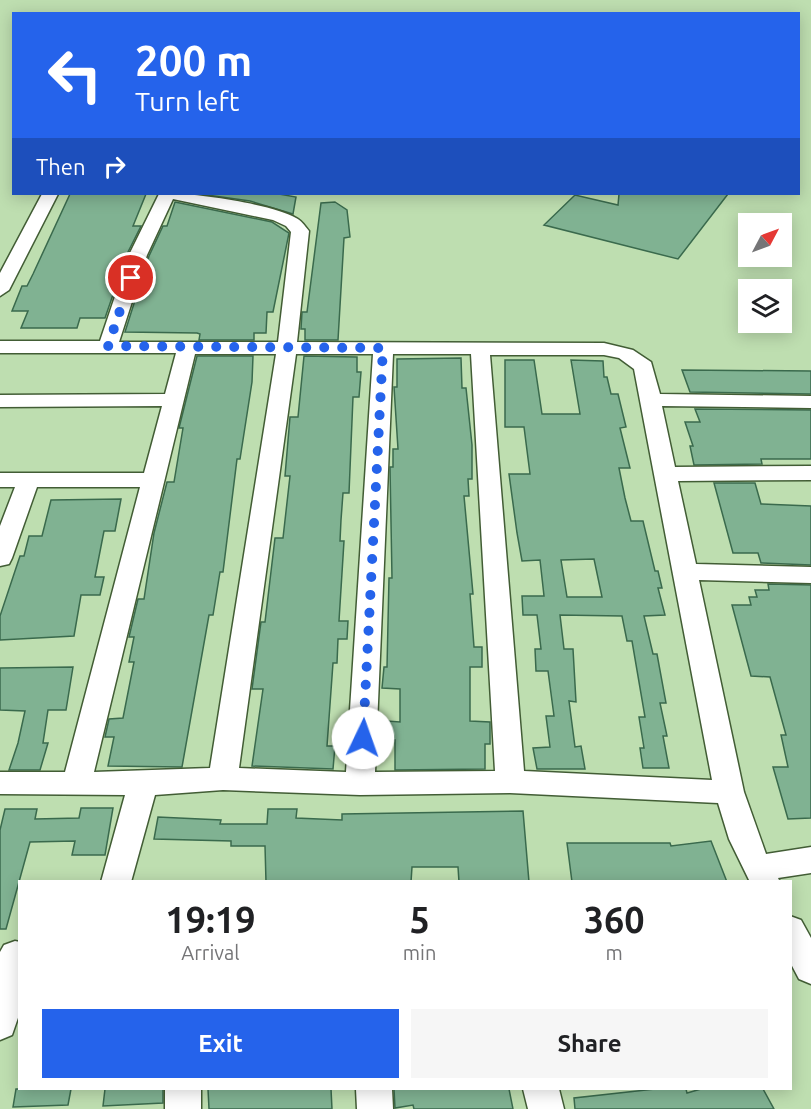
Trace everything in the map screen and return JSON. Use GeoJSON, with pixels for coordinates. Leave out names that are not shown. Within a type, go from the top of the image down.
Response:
{"type":"FeatureCollection","features":[{"type":"Feature","properties":{"kind":"street"},"geometry":{"type":"LineString","coordinates":[[0,290],[49,195]]}},
{"type":"Feature","properties":{"kind":"street"},"geometry":{"type":"LineString","coordinates":[[108,346],[138,255],[168,195]]}},
{"type":"Feature","properties":{"kind":"street"},"geometry":{"type":"LineString","coordinates":[[173,195],[278,216],[298,226],[300,236],[287,346],[224,779]]}},
{"type":"Feature","properties":{"kind":"street"},"geometry":{"type":"LineString","coordinates":[[0,347],[287,346],[604,349],[626,354],[644,366],[729,792],[744,839],[761,875],[811,860]]}},
{"type":"Feature","properties":{"kind":"street"},"geometry":{"type":"LineString","coordinates":[[77,782],[187,348]]}},
{"type":"Feature","properties":{"kind":"street"},"geometry":{"type":"LineString","coordinates":[[360,784],[383,348]]}},
{"type":"Feature","properties":{"kind":"street"},"geometry":{"type":"LineString","coordinates":[[480,348],[510,782]]}},
{"type":"Feature","properties":{"kind":"street"},"geometry":{"type":"LineString","coordinates":[[0,401],[174,400]]}},
{"type":"Feature","properties":{"kind":"street"},"geometry":{"type":"LineString","coordinates":[[650,400],[811,402]]}},
{"type":"Feature","properties":{"kind":"street"},"geometry":{"type":"LineString","coordinates":[[666,474],[811,473]]}},
{"type":"Feature","properties":{"kind":"street"},"geometry":{"type":"LineString","coordinates":[[0,480],[154,480]]}},
{"type":"Feature","properties":{"kind":"street"},"geometry":{"type":"LineString","coordinates":[[0,558],[28,480]]}},
{"type":"Feature","properties":{"kind":"street"},"geometry":{"type":"LineString","coordinates":[[684,572],[811,575]]}},
{"type":"Feature","properties":{"kind":"street"},"geometry":{"type":"LineString","coordinates":[[0,783],[143,784],[224,779],[360,784],[510,782],[729,792]]}},
{"type":"Feature","properties":{"kind":"street"},"geometry":{"type":"LineString","coordinates":[[117,880],[143,784]]}},
{"type":"Feature","properties":{"kind":"street"},"geometry":{"type":"LineString","coordinates":[[792,934],[811,969]]}},
{"type":"Feature","properties":{"kind":"street"},"geometry":{"type":"LineString","coordinates":[[0,1024],[12,955]]}},
{"type":"Feature","properties":{"kind":"street"},"geometry":{"type":"LineString","coordinates":[[183,1090],[183,1109]]}},
{"type":"Feature","properties":{"kind":"street"},"geometry":{"type":"LineString","coordinates":[[374,1090],[375,1109]]}},
{"type":"Feature","properties":{"kind":"street"},"geometry":{"type":"LineString","coordinates":[[542,1090],[546,1109]]}},
{"type":"Feature","properties":{"kind":"building"},"geometry":{"type":"Polygon","coordinates":[[[70,195],[146,195],[133,226],[141,226],[127,254],[105,318],[80,318],[77,328],[21,328],[28,311],[12,311],[22,286],[27,286],[70,195]]]}},
{"type":"Feature","properties":{"kind":"building"},"geometry":{"type":"Polygon","coordinates":[[[207,195],[296,197],[293,214],[250,201],[207,195]]]}},
{"type":"Feature","properties":{"kind":"building"},"geometry":{"type":"Polygon","coordinates":[[[575,195],[618,205],[619,195],[727,195],[678,259],[544,225],[575,195]]]}},
{"type":"Feature","properties":{"kind":"building"},"geometry":{"type":"Polygon","coordinates":[[[175,202],[272,222],[289,233],[273,312],[267,312],[266,333],[254,333],[254,340],[199,340],[200,334],[197,333],[125,332],[149,256],[163,226],[167,226],[175,202]]]}},
{"type":"Feature","properties":{"kind":"building"},"geometry":{"type":"Polygon","coordinates":[[[335,202],[347,210],[350,237],[344,238],[338,340],[305,340],[305,329],[301,329],[302,312],[307,312],[321,203],[335,202]]]}},
{"type":"Feature","properties":{"kind":"building"},"geometry":{"type":"Polygon","coordinates":[[[197,356],[253,356],[252,382],[240,459],[237,459],[223,572],[220,572],[213,615],[209,615],[182,767],[108,766],[114,737],[105,737],[109,719],[123,718],[134,662],[129,662],[134,637],[129,637],[138,599],[144,599],[154,533],[167,482],[174,482],[183,428],[179,428],[197,356]]]}},
{"type":"Feature","properties":{"kind":"building"},"geometry":{"type":"Polygon","coordinates":[[[304,356],[357,357],[357,372],[361,372],[359,397],[353,397],[349,493],[343,493],[341,520],[340,541],[344,541],[339,621],[348,621],[347,639],[338,639],[337,663],[333,663],[327,746],[335,746],[333,769],[252,766],[263,689],[252,689],[261,622],[265,622],[275,538],[283,538],[290,476],[285,476],[290,417],[298,417],[304,356]]]}},
{"type":"Feature","properties":{"kind":"building"},"geometry":{"type":"Polygon","coordinates":[[[461,358],[462,388],[466,388],[472,445],[472,479],[468,479],[469,496],[464,496],[473,594],[470,594],[474,647],[482,647],[482,667],[470,667],[470,721],[490,722],[490,744],[485,744],[485,769],[395,770],[395,740],[387,740],[387,721],[400,722],[400,689],[382,688],[384,667],[387,667],[389,578],[392,578],[390,467],[393,467],[393,449],[398,449],[394,387],[397,387],[397,359],[461,358]]]}},
{"type":"Feature","properties":{"kind":"building"},"geometry":{"type":"Polygon","coordinates":[[[505,360],[534,360],[542,414],[580,414],[571,360],[603,361],[604,377],[607,377],[611,394],[618,394],[626,427],[620,428],[630,468],[619,468],[625,498],[631,521],[643,521],[655,571],[658,571],[662,588],[658,588],[665,615],[644,616],[653,654],[657,654],[666,703],[660,703],[667,736],[663,736],[669,768],[643,768],[640,748],[644,748],[639,717],[645,717],[632,641],[627,641],[622,616],[560,615],[564,649],[573,649],[576,702],[569,701],[575,747],[581,746],[585,769],[537,769],[533,748],[550,747],[546,716],[554,716],[548,671],[536,671],[535,649],[541,649],[537,615],[523,615],[522,596],[544,596],[540,560],[522,561],[509,474],[530,474],[524,427],[505,427],[505,360]],[[594,559],[561,560],[567,597],[602,597],[594,559]]]}},
{"type":"Feature","properties":{"kind":"building"},"geometry":{"type":"Polygon","coordinates":[[[682,370],[811,371],[811,394],[690,392],[682,370]]]}},
{"type":"Feature","properties":{"kind":"building"},"geometry":{"type":"Polygon","coordinates":[[[695,409],[811,410],[811,459],[761,459],[762,464],[694,465],[690,446],[693,446],[685,422],[700,422],[695,409]]]}},
{"type":"Feature","properties":{"kind":"building"},"geometry":{"type":"Polygon","coordinates":[[[714,483],[755,483],[761,504],[811,506],[811,565],[761,563],[758,553],[733,553],[714,483]]]}},
{"type":"Feature","properties":{"kind":"building"},"geometry":{"type":"Polygon","coordinates":[[[121,499],[115,531],[104,531],[95,577],[104,577],[100,595],[81,595],[74,636],[0,640],[0,616],[20,556],[24,556],[29,536],[42,536],[51,500],[121,499]]]}},
{"type":"Feature","properties":{"kind":"building"},"geometry":{"type":"Polygon","coordinates":[[[768,584],[811,585],[811,818],[788,819],[773,767],[788,767],[781,735],[786,735],[770,677],[751,676],[732,605],[751,605],[749,597],[757,597],[755,590],[769,590],[768,584]]]}},
{"type":"Feature","properties":{"kind":"building"},"geometry":{"type":"Polygon","coordinates":[[[73,667],[66,710],[48,710],[43,743],[48,743],[40,770],[9,770],[25,711],[0,710],[0,668],[73,667]]]}},
{"type":"Feature","properties":{"kind":"building"},"geometry":{"type":"Polygon","coordinates":[[[81,808],[113,808],[105,855],[72,855],[75,841],[30,842],[6,929],[0,929],[0,830],[5,809],[37,809],[35,819],[79,818],[81,808]]]}},
{"type":"Feature","properties":{"kind":"building"},"geometry":{"type":"Polygon","coordinates":[[[268,809],[297,809],[296,818],[342,820],[342,814],[523,811],[529,880],[459,880],[458,867],[412,867],[411,880],[266,880],[265,846],[231,846],[231,841],[154,839],[158,817],[221,820],[220,824],[267,824],[268,809]]]}},
{"type":"Feature","properties":{"kind":"building"},"geometry":{"type":"Polygon","coordinates":[[[711,841],[726,880],[572,880],[567,843],[670,843],[671,846],[711,841]]]}},
{"type":"Feature","properties":{"kind":"building"},"geometry":{"type":"Polygon","coordinates":[[[16,1089],[71,1090],[68,1105],[13,1107],[16,1089]]]}},
{"type":"Feature","properties":{"kind":"building"},"geometry":{"type":"Polygon","coordinates":[[[105,1090],[163,1090],[163,1103],[103,1106],[105,1090]]]}},
{"type":"Feature","properties":{"kind":"building"},"geometry":{"type":"Polygon","coordinates":[[[208,1090],[331,1090],[332,1109],[209,1109],[208,1090]]]}},
{"type":"Feature","properties":{"kind":"building"},"geometry":{"type":"Polygon","coordinates":[[[394,1090],[509,1090],[513,1109],[414,1109],[413,1105],[395,1108],[394,1090]]]}},
{"type":"Feature","properties":{"kind":"building"},"geometry":{"type":"Polygon","coordinates":[[[646,1090],[686,1090],[687,1093],[698,1090],[764,1090],[774,1109],[575,1109],[574,1098],[646,1090]]]}},
{"type":"Feature","properties":{"kind":"route"},"geometry":{"type":"LineString","coordinates":[[131,278],[108,346],[383,348],[363,738]]}}]}
